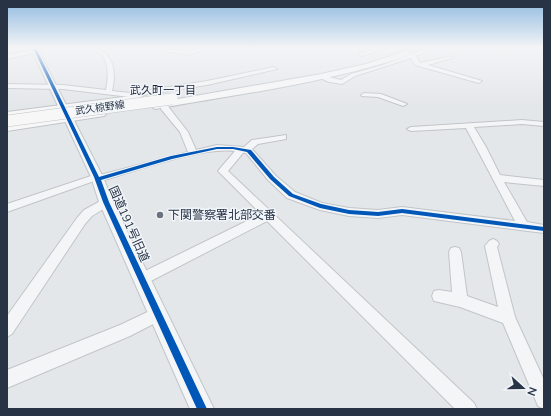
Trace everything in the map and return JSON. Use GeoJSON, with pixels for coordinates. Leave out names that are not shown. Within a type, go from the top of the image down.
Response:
{"type":"FeatureCollection","features":[{"type":"Feature","properties":{"kind":"main road"},"geometry":{"type":"LineString","coordinates":[[7,127],[130,97],[252,82],[329,67]]}},
{"type":"Feature","properties":{"kind":"main road","name":"武久椋野線"},"geometry":{"type":"LineString","coordinates":[[288,80],[335,67]]}},
{"type":"Feature","properties":{"kind":"main road","name":"武久椋野線"},"geometry":{"type":"LineString","coordinates":[[7,121],[172,99],[288,80],[349,67]]}},
{"type":"Feature","properties":{"kind":"main road"},"geometry":{"type":"LineString","coordinates":[[7,115],[128,110],[213,97],[321,77],[362,67]]}},
{"type":"Feature","properties":{"kind":"street","name":"国道191号旧道"},"geometry":{"type":"LineString","coordinates":[[44,67],[97,178],[106,202],[202,409]]}},
{"type":"Feature","properties":{"kind":"street"},"geometry":{"type":"LineString","coordinates":[[108,93],[109,67]]}},
{"type":"Feature","properties":{"kind":"street"},"geometry":{"type":"LineString","coordinates":[[431,67],[479,81]]}},
{"type":"Feature","properties":{"kind":"street"},"geometry":{"type":"LineString","coordinates":[[7,86],[53,87],[130,97],[274,69]]}},
{"type":"Feature","properties":{"kind":"street"},"geometry":{"type":"LineString","coordinates":[[364,95],[379,95],[403,104]]}},
{"type":"Feature","properties":{"kind":"street"},"geometry":{"type":"LineString","coordinates":[[128,110],[130,97]]}},
{"type":"Feature","properties":{"kind":"street"},"geometry":{"type":"LineString","coordinates":[[164,107],[184,132],[193,153]]}},
{"type":"Feature","properties":{"kind":"street"},"geometry":{"type":"LineString","coordinates":[[411,129],[522,122],[544,124]]}},
{"type":"Feature","properties":{"kind":"street"},"geometry":{"type":"LineString","coordinates":[[469,126],[482,147],[524,227]]}},
{"type":"Feature","properties":{"kind":"street"},"geometry":{"type":"LineString","coordinates":[[283,137],[255,142],[243,149],[224,171],[469,409]]}},
{"type":"Feature","properties":{"kind":"street"},"geometry":{"type":"LineString","coordinates":[[7,208],[97,178],[193,153],[224,147],[243,149],[284,190],[296,198],[320,206],[349,212],[378,214],[402,211],[544,229]]}},
{"type":"Feature","properties":{"kind":"street"},"geometry":{"type":"LineString","coordinates":[[497,178],[544,183]]}},
{"type":"Feature","properties":{"kind":"street"},"geometry":{"type":"LineString","coordinates":[[7,329],[81,221],[88,214],[106,202]]}},
{"type":"Feature","properties":{"kind":"street"},"geometry":{"type":"LineString","coordinates":[[142,279],[269,215]]}},
{"type":"Feature","properties":{"kind":"street"},"geometry":{"type":"LineString","coordinates":[[493,244],[491,246],[508,318],[544,400]]}},
{"type":"Feature","properties":{"kind":"street"},"geometry":{"type":"LineString","coordinates":[[455,252],[460,300]]}},
{"type":"Feature","properties":{"kind":"street"},"geometry":{"type":"LineString","coordinates":[[439,296],[460,300],[508,318]]}},
{"type":"Feature","properties":{"kind":"street"},"geometry":{"type":"LineString","coordinates":[[7,379],[125,331],[158,314]]}},
{"type":"Feature","properties":{"kind":"cycle path"},"geometry":{"type":"LineString","coordinates":[[43,67],[97,177],[106,202],[202,409]]}},
{"type":"Feature","properties":{"kind":"cycle path"},"geometry":{"type":"LineString","coordinates":[[97,179],[171,158],[217,148],[233,148],[249,151],[272,178],[291,195],[320,206],[349,212],[378,214],[402,211],[544,229]]}},
{"type":"Feature","properties":{"kind":"place","name":"下関警察署北部交番"},"geometry":{"type":"Point","coordinates":[160,215]}},
{"type":"Feature","properties":{"kind":"district","name":"武久町一丁目"},"geometry":{"type":"Point","coordinates":[163,90]}}]}
